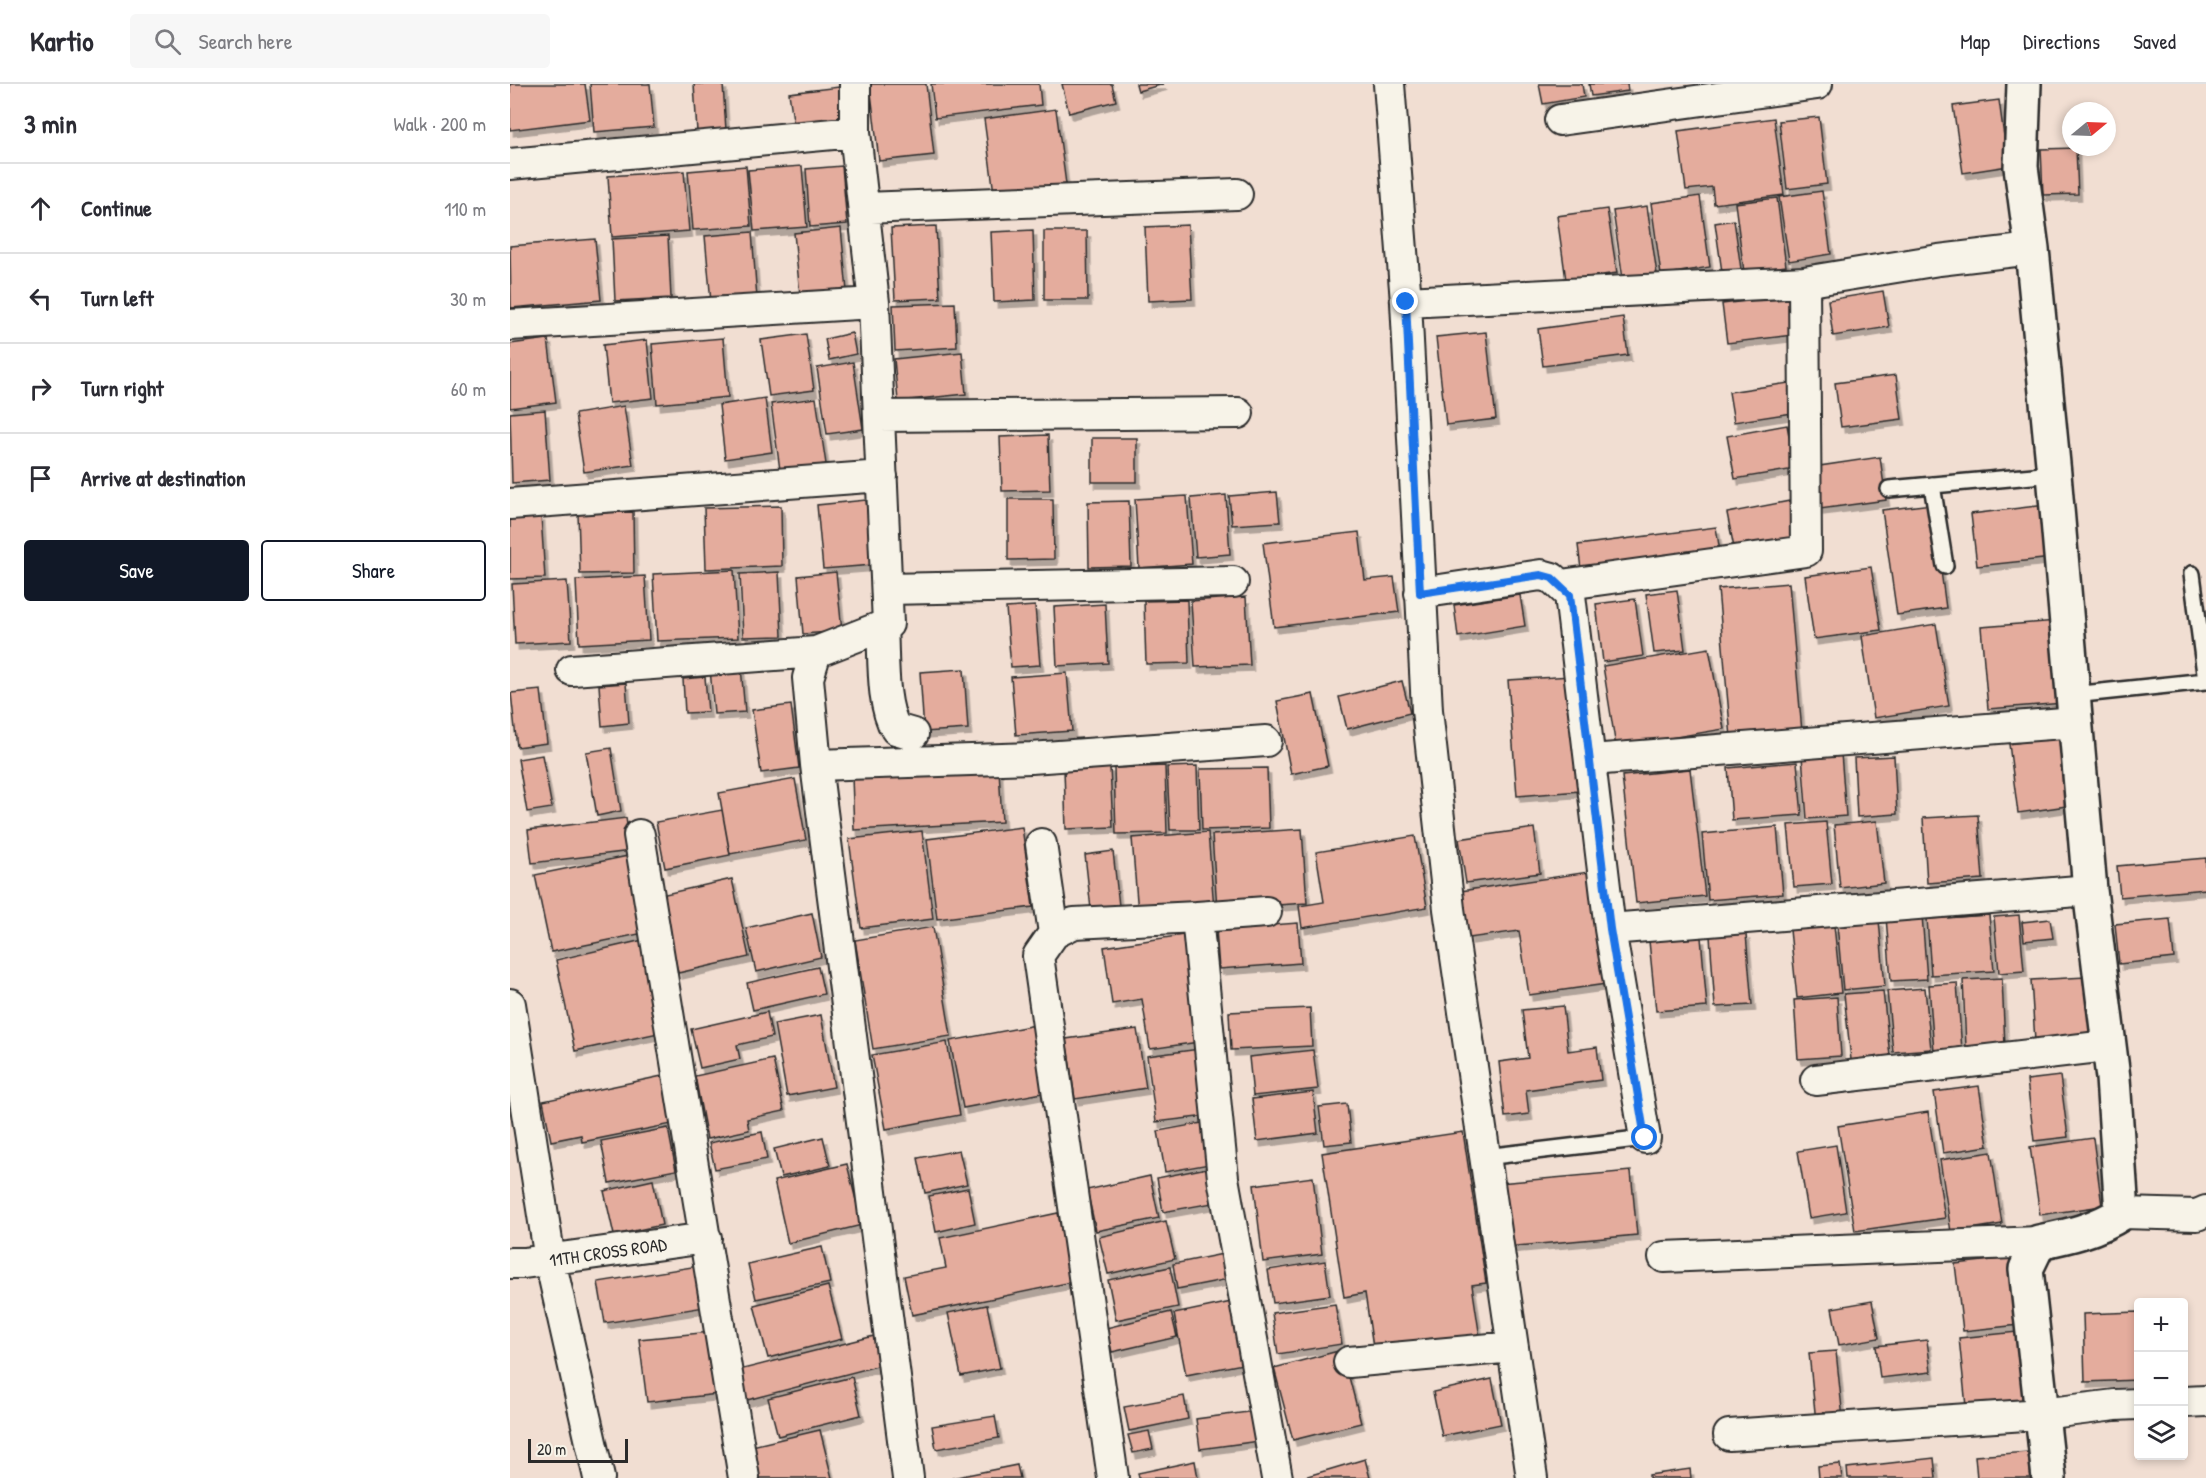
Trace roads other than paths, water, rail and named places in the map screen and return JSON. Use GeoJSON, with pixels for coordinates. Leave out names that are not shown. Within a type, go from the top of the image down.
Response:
{"type":"FeatureCollection","features":[{"type":"Feature","properties":{"kind":"street"},"geometry":{"type":"LineString","coordinates":[[572,670],[816,652],[888,624],[873,303],[855,132],[855,84]]}},
{"type":"Feature","properties":{"kind":"street"},"geometry":{"type":"LineString","coordinates":[[1389,84],[1406,302],[1427,710],[1449,909],[1532,1478]]}},
{"type":"Feature","properties":{"kind":"street"},"geometry":{"type":"LineString","coordinates":[[1560,120],[1817,84]]}},
{"type":"Feature","properties":{"kind":"street"},"geometry":{"type":"LineString","coordinates":[[2024,84],[2021,167],[2032,249],[2054,474],[2090,890],[2107,1046],[2113,1078],[2122,1213]]}},
{"type":"Feature","properties":{"kind":"street"},"geometry":{"type":"LineString","coordinates":[[510,164],[855,132]]}},
{"type":"Feature","properties":{"kind":"street"},"geometry":{"type":"LineString","coordinates":[[864,207],[1237,194]]}},
{"type":"Feature","properties":{"kind":"street"},"geometry":{"type":"LineString","coordinates":[[1406,302],[1804,282],[1939,260],[2032,249]]}},
{"type":"Feature","properties":{"kind":"street"},"geometry":{"type":"LineString","coordinates":[[1561,585],[1806,551],[1804,282]]}},
{"type":"Feature","properties":{"kind":"street"},"geometry":{"type":"LineString","coordinates":[[510,325],[873,303]]}},
{"type":"Feature","properties":{"kind":"street"},"geometry":{"type":"LineString","coordinates":[[879,416],[1238,413]]}},
{"type":"Feature","properties":{"kind":"street"},"geometry":{"type":"LineString","coordinates":[[510,504],[882,476]]}},
{"type":"Feature","properties":{"kind":"street"},"geometry":{"type":"LineString","coordinates":[[1420,593],[1541,575],[1552,578],[1570,595],[1610,929],[1645,1138]]}},
{"type":"Feature","properties":{"kind":"street"},"geometry":{"type":"LineString","coordinates":[[887,589],[1233,582]]}},
{"type":"Feature","properties":{"kind":"street"},"geometry":{"type":"LineString","coordinates":[[882,627],[889,714],[896,729],[913,734]]}},
{"type":"Feature","properties":{"kind":"street"},"geometry":{"type":"LineString","coordinates":[[816,652],[808,678],[816,765],[908,1478]]}},
{"type":"Feature","properties":{"kind":"street"},"geometry":{"type":"LineString","coordinates":[[1591,760],[2075,709]]}},
{"type":"Feature","properties":{"kind":"street"},"geometry":{"type":"LineString","coordinates":[[816,765],[1031,758],[1266,741]]}},
{"type":"Feature","properties":{"kind":"street"},"geometry":{"type":"LineString","coordinates":[[639,835],[744,1478]]}},
{"type":"Feature","properties":{"kind":"street"},"geometry":{"type":"LineString","coordinates":[[1041,844],[1054,933]]}},
{"type":"Feature","properties":{"kind":"street"},"geometry":{"type":"LineString","coordinates":[[1610,929],[2090,890]]}},
{"type":"Feature","properties":{"kind":"street"},"geometry":{"type":"LineString","coordinates":[[1113,1478],[1038,956],[1054,933],[1074,923],[1266,912]]}},
{"type":"Feature","properties":{"kind":"street"},"geometry":{"type":"LineString","coordinates":[[1197,917],[1223,1178],[1278,1478]]}},
{"type":"Feature","properties":{"kind":"street"},"geometry":{"type":"LineString","coordinates":[[510,1004],[550,1260],[599,1478]]}},
{"type":"Feature","properties":{"kind":"street"},"geometry":{"type":"LineString","coordinates":[[1816,1080],[2107,1046]]}},
{"type":"Feature","properties":{"kind":"street"},"geometry":{"type":"LineString","coordinates":[[1664,1257],[2038,1242],[2072,1235],[2105,1224],[2122,1213],[2197,1215],[2206,1211]]}},
{"type":"Feature","properties":{"kind":"street","name":"11TH CROSS ROAD"},"geometry":{"type":"LineString","coordinates":[[510,1263],[550,1260],[706,1238]]}},
{"type":"Feature","properties":{"kind":"street"},"geometry":{"type":"LineString","coordinates":[[2038,1242],[2026,1269],[2049,1478]]}},
{"type":"Feature","properties":{"kind":"street"},"geometry":{"type":"LineString","coordinates":[[1349,1362],[1513,1347]]}},
{"type":"Feature","properties":{"kind":"street"},"geometry":{"type":"LineString","coordinates":[[2188,1402],[2206,1401]]}},
{"type":"Feature","properties":{"kind":"street"},"geometry":{"type":"LineString","coordinates":[[1729,1435],[2042,1414],[2134,1404]]}},
{"type":"Feature","properties":{"kind":"lane"},"geometry":{"type":"LineString","coordinates":[[1889,489],[2054,474]]}},
{"type":"Feature","properties":{"kind":"lane"},"geometry":{"type":"LineString","coordinates":[[1932,485],[1945,566]]}},
{"type":"Feature","properties":{"kind":"lane"},"geometry":{"type":"LineString","coordinates":[[2075,709],[2206,681],[2192,574]]}},
{"type":"Feature","properties":{"kind":"lane"},"geometry":{"type":"LineString","coordinates":[[1485,1157],[1645,1138]]}}]}
